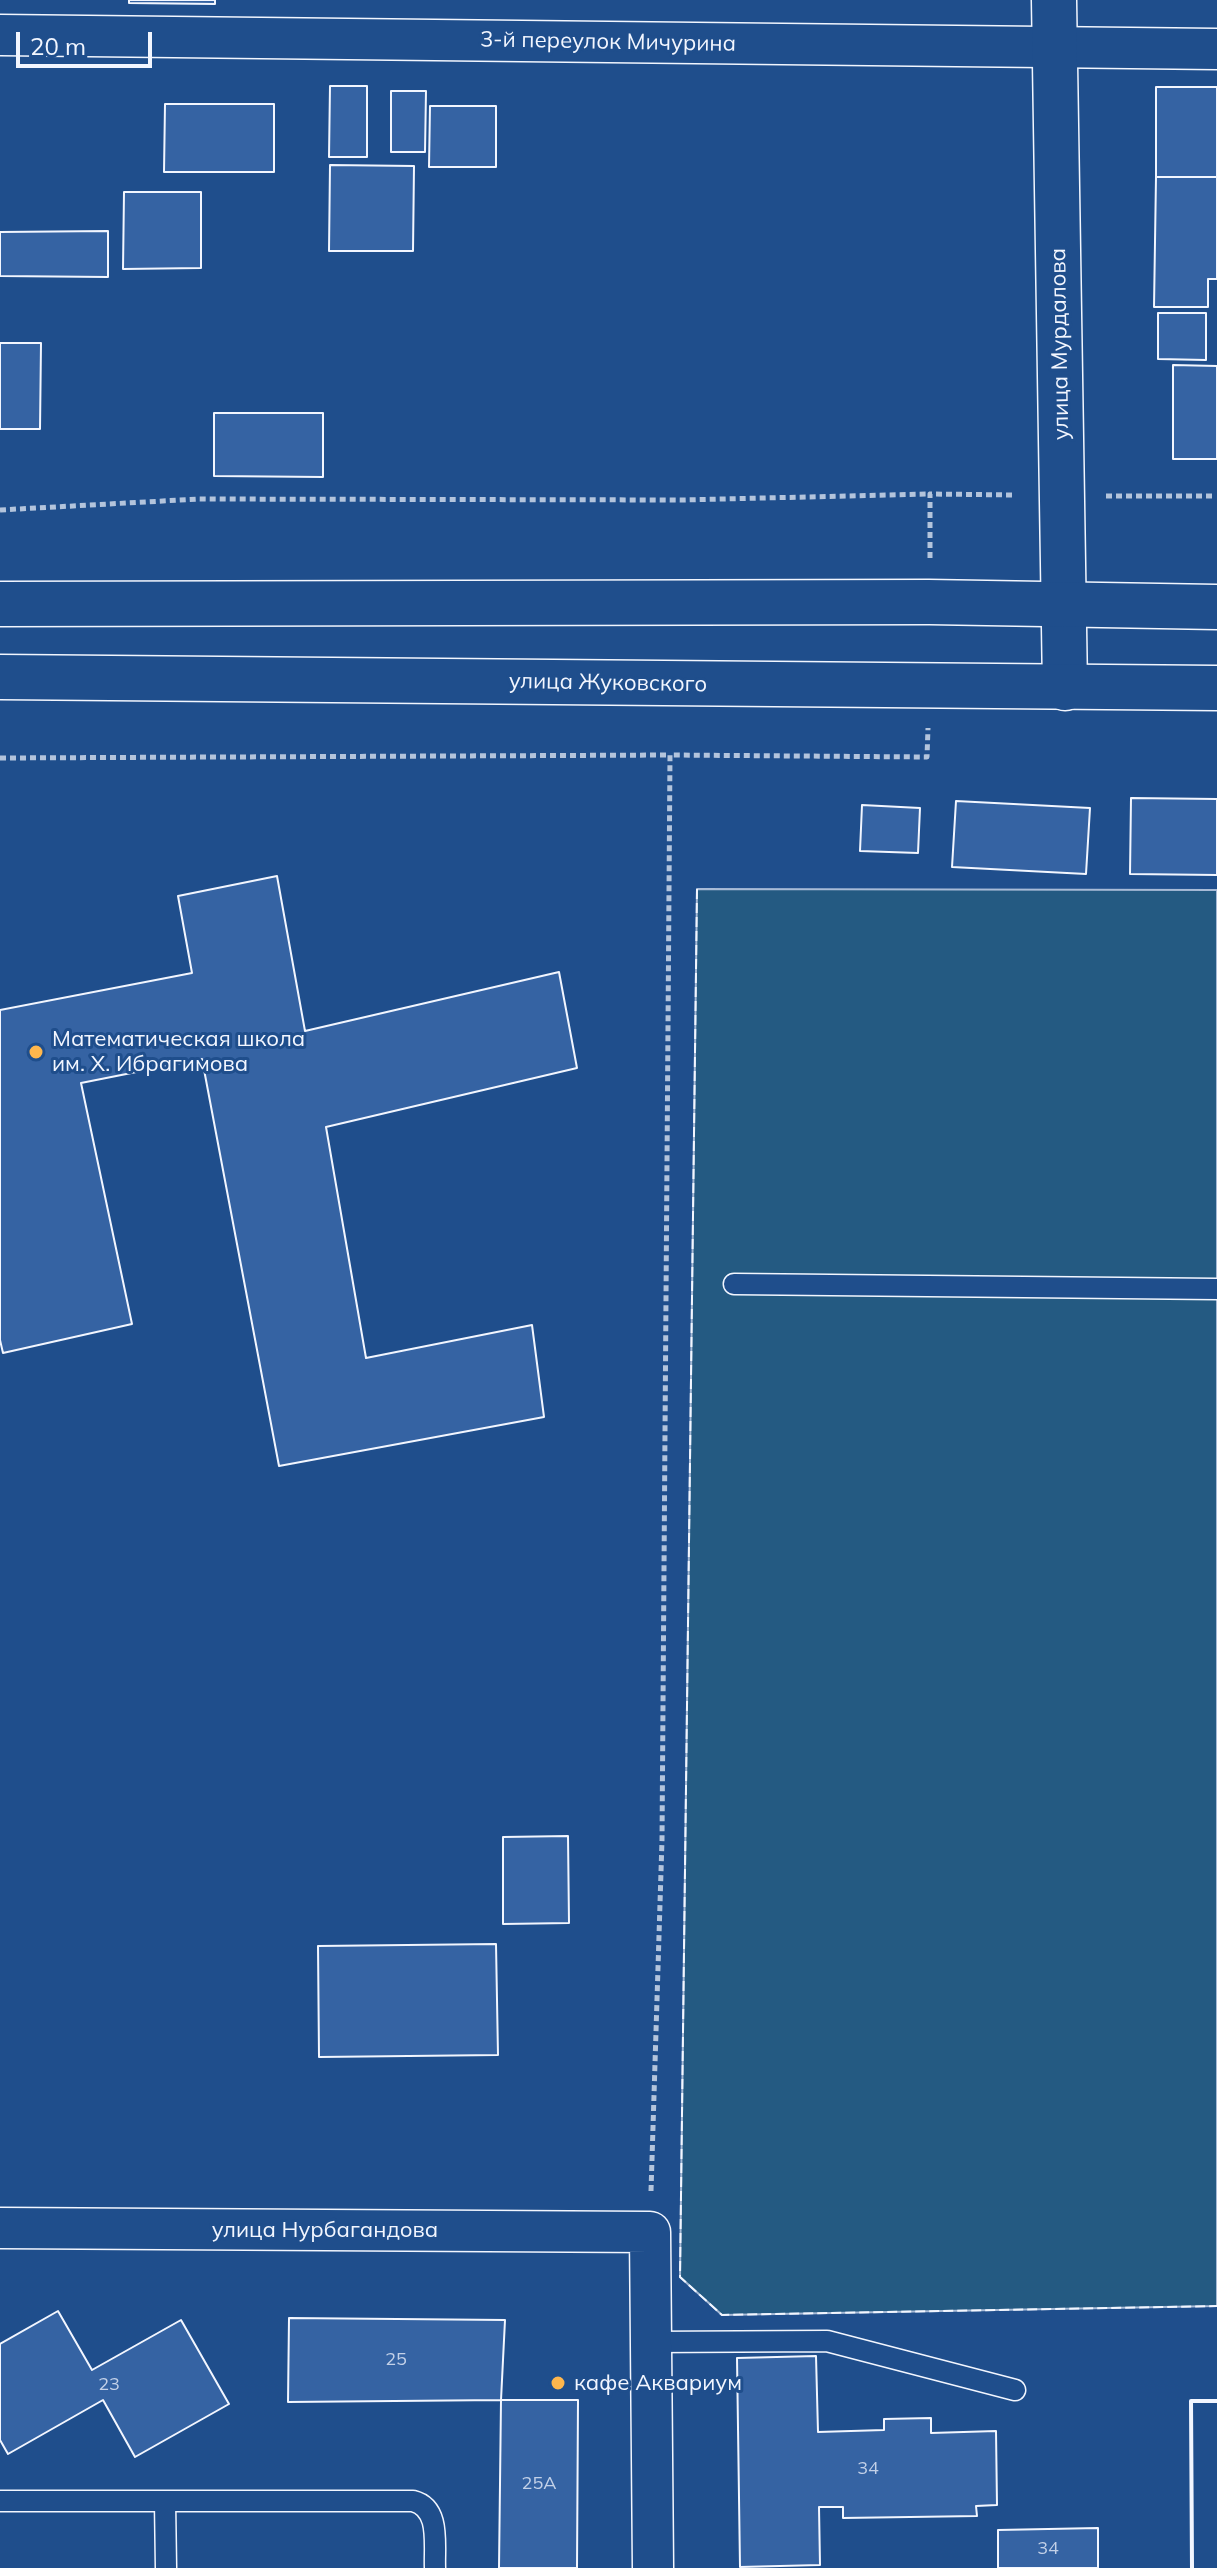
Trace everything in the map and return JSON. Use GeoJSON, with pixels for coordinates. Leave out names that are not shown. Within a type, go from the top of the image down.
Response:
{"type":"FeatureCollection","features":[{"type":"Feature","properties":{"kind":"main road","name":"улица Мурдалова"},"geometry":{"type":"LineString","coordinates":[[1054,0],[1065,688]]}},
{"type":"Feature","properties":{"kind":"main road"},"geometry":{"type":"LineString","coordinates":[[0,604],[1065,604],[1217,607]]}},
{"type":"Feature","properties":{"kind":"main road","name":"улица Жуковского"},"geometry":{"type":"LineString","coordinates":[[0,677],[1217,688]]}},
{"type":"Feature","properties":{"kind":"street","name":"3-й переулок Мичурина"},"geometry":{"type":"LineString","coordinates":[[0,35],[1217,49]]}},
{"type":"Feature","properties":{"kind":"street","name":"улица Нурбагандова"},"geometry":{"type":"LineString","coordinates":[[0,2228],[650,2232]]}},
{"type":"Feature","properties":{"kind":"street"},"geometry":{"type":"LineString","coordinates":[[650,2232],[653,2568]]}},
{"type":"Feature","properties":{"kind":"lane"},"geometry":{"type":"LineString","coordinates":[[734,1284],[1217,1289]]}},
{"type":"Feature","properties":{"kind":"lane"},"geometry":{"type":"LineString","coordinates":[[651,2342],[827,2341],[1015,2390]]}},
{"type":"Feature","properties":{"kind":"lane"},"geometry":{"type":"LineString","coordinates":[[0,2501],[413,2501],[423,2504],[430,2511],[435,2568]]}},
{"type":"Feature","properties":{"kind":"lane"},"geometry":{"type":"LineString","coordinates":[[165,2501],[166,2568]]}},
{"type":"Feature","properties":{"kind":"path"},"geometry":{"type":"LineString","coordinates":[[0,510],[199,499],[681,500],[930,494]]}},
{"type":"Feature","properties":{"kind":"path"},"geometry":{"type":"LineString","coordinates":[[650,2232],[662,1840],[670,755]]}},
{"type":"Feature","properties":{"kind":"path"},"geometry":{"type":"LineString","coordinates":[[0,758],[927,757]]}},
{"type":"Feature","properties":{"kind":"shaded area"},"geometry":{"type":"Polygon","coordinates":[[[697,889],[1217,890],[1217,2306],[722,2315],[680,2277],[697,889]]]}},
{"type":"Feature","properties":{"kind":"building"},"geometry":{"type":"Polygon","coordinates":[[[129,0],[215,0],[215,4],[129,3],[129,0]]]}},
{"type":"Feature","properties":{"kind":"building"},"geometry":{"type":"Polygon","coordinates":[[[330,86],[367,86],[367,157],[329,157],[330,86]]]}},
{"type":"Feature","properties":{"kind":"building"},"geometry":{"type":"Polygon","coordinates":[[[1156,87],[1217,87],[1217,177],[1156,177],[1156,87]]]}},
{"type":"Feature","properties":{"kind":"building"},"geometry":{"type":"Polygon","coordinates":[[[391,91],[426,91],[425,152],[391,152],[391,91]]]}},
{"type":"Feature","properties":{"kind":"building"},"geometry":{"type":"Polygon","coordinates":[[[165,104],[274,104],[274,172],[164,172],[165,104]]]}},
{"type":"Feature","properties":{"kind":"building"},"geometry":{"type":"Polygon","coordinates":[[[430,106],[496,106],[496,167],[429,167],[430,106]]]}},
{"type":"Feature","properties":{"kind":"building"},"geometry":{"type":"Polygon","coordinates":[[[330,165],[414,166],[413,251],[329,251],[330,165]]]}},
{"type":"Feature","properties":{"kind":"building"},"geometry":{"type":"Polygon","coordinates":[[[1156,177],[1217,177],[1217,279],[1208,279],[1208,307],[1154,307],[1156,177]]]}},
{"type":"Feature","properties":{"kind":"building"},"geometry":{"type":"Polygon","coordinates":[[[124,192],[201,192],[201,268],[123,269],[124,192]]]}},
{"type":"Feature","properties":{"kind":"building"},"geometry":{"type":"Polygon","coordinates":[[[108,231],[108,277],[0,276],[0,232],[108,231]]]}},
{"type":"Feature","properties":{"kind":"building"},"geometry":{"type":"Polygon","coordinates":[[[1158,313],[1206,313],[1206,360],[1158,359],[1158,313]]]}},
{"type":"Feature","properties":{"kind":"building"},"geometry":{"type":"Polygon","coordinates":[[[0,343],[41,343],[40,429],[0,429],[0,343]]]}},
{"type":"Feature","properties":{"kind":"building"},"geometry":{"type":"Polygon","coordinates":[[[1173,365],[1217,366],[1217,459],[1173,459],[1173,365]]]}},
{"type":"Feature","properties":{"kind":"building"},"geometry":{"type":"Polygon","coordinates":[[[214,413],[323,413],[323,477],[214,476],[214,413]]]}},
{"type":"Feature","properties":{"kind":"building"},"geometry":{"type":"Polygon","coordinates":[[[1131,798],[1217,799],[1217,875],[1130,874],[1131,798]]]}},
{"type":"Feature","properties":{"kind":"building"},"geometry":{"type":"Polygon","coordinates":[[[956,801],[1090,808],[1086,874],[952,867],[956,801]]]}},
{"type":"Feature","properties":{"kind":"building"},"geometry":{"type":"Polygon","coordinates":[[[862,805],[920,808],[918,853],[860,851],[862,805]]]}},
{"type":"Feature","properties":{"kind":"building"},"geometry":{"type":"Polygon","coordinates":[[[277,876],[305,1031],[559,972],[577,1068],[326,1127],[366,1358],[532,1325],[544,1417],[279,1466],[202,1059],[81,1083],[132,1324],[3,1353],[0,1340],[0,1010],[192,973],[178,896],[277,876]]]}},
{"type":"Feature","properties":{"kind":"building"},"geometry":{"type":"Polygon","coordinates":[[[568,1836],[569,1923],[503,1924],[503,1837],[568,1836]]]}},
{"type":"Feature","properties":{"kind":"building"},"geometry":{"type":"Polygon","coordinates":[[[496,1944],[498,2055],[319,2057],[318,1946],[496,1944]]]}},
{"type":"Feature","properties":{"kind":"building"},"geometry":{"type":"Polygon","coordinates":[[[58,2311],[92,2370],[181,2320],[229,2404],[135,2457],[103,2400],[8,2454],[0,2440],[0,2344],[58,2311]]]}},
{"type":"Feature","properties":{"kind":"building"},"geometry":{"type":"Polygon","coordinates":[[[289,2318],[505,2320],[501,2400],[288,2402],[289,2318]]]}},
{"type":"Feature","properties":{"kind":"building"},"geometry":{"type":"Polygon","coordinates":[[[816,2356],[818,2432],[884,2430],[884,2419],[931,2418],[931,2433],[996,2431],[997,2505],[976,2506],[977,2516],[843,2518],[843,2507],[819,2507],[820,2565],[740,2567],[737,2358],[816,2356]]]}},
{"type":"Feature","properties":{"kind":"building"},"geometry":{"type":"Polygon","coordinates":[[[501,2400],[578,2400],[577,2568],[499,2568],[501,2400]]]}},
{"type":"Feature","properties":{"kind":"building"},"geometry":{"type":"Polygon","coordinates":[[[1098,2528],[1098,2568],[998,2568],[998,2530],[1098,2528]]]}},
{"type":"Feature","properties":{"kind":"fence"},"geometry":{"type":"LineString","coordinates":[[697,889],[680,2277],[722,2315],[1217,2306]]}},
{"type":"Feature","properties":{"kind":"wall"},"geometry":{"type":"LineString","coordinates":[[1192,2568],[1191,2401],[1217,2401]]}},
{"type":"Feature","properties":{"kind":"place","name":"Математическая школа им. Х. Ибрагимова"},"geometry":{"type":"Point","coordinates":[36,1052]}},
{"type":"Feature","properties":{"kind":"place","name":"кафе Аквариум"},"geometry":{"type":"Point","coordinates":[558,2383]}}]}
